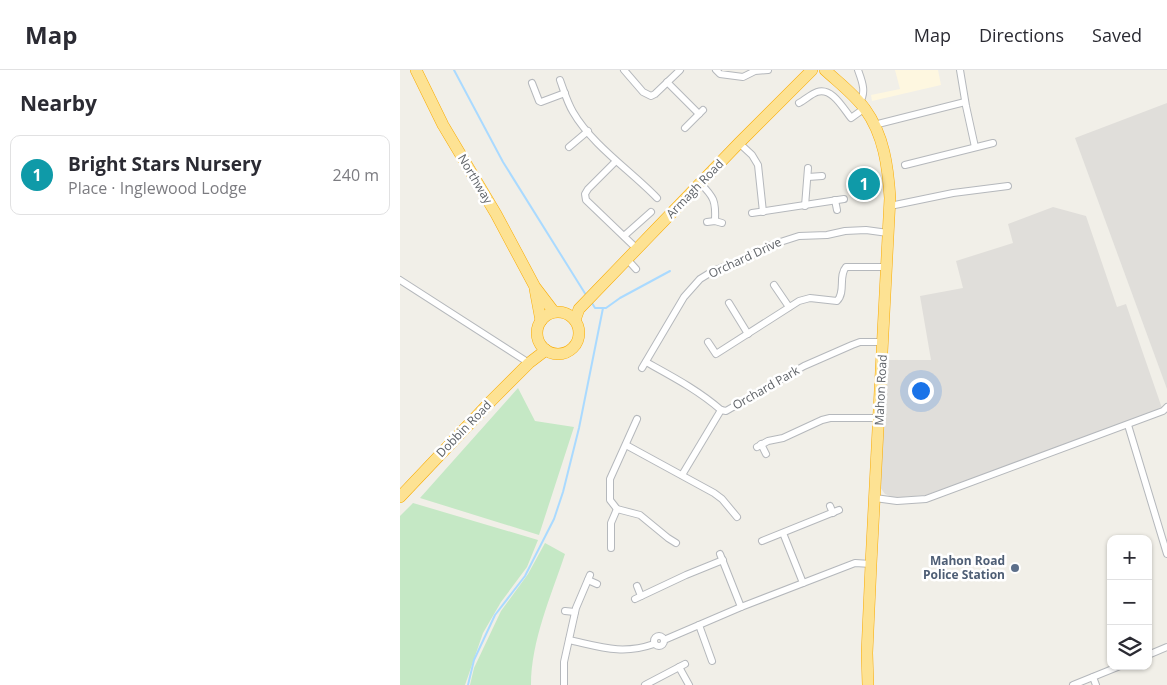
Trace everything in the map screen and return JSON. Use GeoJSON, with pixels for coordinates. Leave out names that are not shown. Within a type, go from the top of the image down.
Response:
{"type":"FeatureCollection","features":[{"type":"Feature","properties":{"kind":"highway","name":"Northway"},"geometry":{"type":"LineString","coordinates":[[416,70],[443,125],[496,214],[535,287],[554,312]]}},
{"type":"Feature","properties":{"kind":"highway","name":"Armagh Road"},"geometry":{"type":"LineString","coordinates":[[580,308],[636,248],[812,70]]}},
{"type":"Feature","properties":{"kind":"highway","name":"Mahon Road"},"geometry":{"type":"LineString","coordinates":[[825,70],[862,105],[874,125],[885,152],[888,167],[890,206],[871,564],[867,653],[868,685]]}},
{"type":"Feature","properties":{"kind":"highway","name":"Northway"},"geometry":{"type":"LineString","coordinates":[[535,287],[541,320]]}},
{"type":"Feature","properties":{"kind":"highway"},"geometry":{"type":"LineString","coordinates":[[580,308],[579,335],[574,347],[562,353],[546,350],[539,342],[538,329],[541,320],[554,312],[580,308]]}},
{"type":"Feature","properties":{"kind":"highway","name":"Dobbin Road"},"geometry":{"type":"LineString","coordinates":[[529,363],[538,336]]}},
{"type":"Feature","properties":{"kind":"highway","name":"Dobbin Road"},"geometry":{"type":"LineString","coordinates":[[400,497],[529,363],[546,350]]}},
{"type":"Feature","properties":{"kind":"street"},"geometry":{"type":"LineString","coordinates":[[624,70],[648,96],[654,96],[680,70]]}},
{"type":"Feature","properties":{"kind":"street"},"geometry":{"type":"LineString","coordinates":[[716,70],[720,74],[744,77],[755,71],[768,70]]}},
{"type":"Feature","properties":{"kind":"street"},"geometry":{"type":"LineString","coordinates":[[799,103],[818,92],[825,92],[832,95],[850,118],[862,105],[864,88],[858,70]]}},
{"type":"Feature","properties":{"kind":"street"},"geometry":{"type":"LineString","coordinates":[[960,70],[975,147]]}},
{"type":"Feature","properties":{"kind":"street"},"geometry":{"type":"LineString","coordinates":[[560,80],[575,116],[616,161],[650,186],[657,198]]}},
{"type":"Feature","properties":{"kind":"street"},"geometry":{"type":"LineString","coordinates":[[667,82],[701,112],[685,128]]}},
{"type":"Feature","properties":{"kind":"street"},"geometry":{"type":"LineString","coordinates":[[532,83],[541,102],[564,93]]}},
{"type":"Feature","properties":{"kind":"street"},"geometry":{"type":"LineString","coordinates":[[874,125],[965,102]]}},
{"type":"Feature","properties":{"kind":"street"},"geometry":{"type":"LineString","coordinates":[[569,147],[588,131]]}},
{"type":"Feature","properties":{"kind":"street"},"geometry":{"type":"LineString","coordinates":[[739,143],[752,155],[758,165],[762,212]]}},
{"type":"Feature","properties":{"kind":"street"},"geometry":{"type":"LineString","coordinates":[[905,165],[993,143]]}},
{"type":"Feature","properties":{"kind":"street"},"geometry":{"type":"LineString","coordinates":[[616,161],[588,189],[585,194],[586,200],[593,209],[636,248]]}},
{"type":"Feature","properties":{"kind":"street"},"geometry":{"type":"LineString","coordinates":[[805,206],[808,168]]}},
{"type":"Feature","properties":{"kind":"street"},"geometry":{"type":"LineString","coordinates":[[808,177],[822,176]]}},
{"type":"Feature","properties":{"kind":"street"},"geometry":{"type":"LineString","coordinates":[[700,183],[712,194],[715,221]]}},
{"type":"Feature","properties":{"kind":"street"},"geometry":{"type":"LineString","coordinates":[[890,206],[953,193],[1008,186]]}},
{"type":"Feature","properties":{"kind":"street"},"geometry":{"type":"LineString","coordinates":[[752,213],[805,206],[844,198]]}},
{"type":"Feature","properties":{"kind":"street"},"geometry":{"type":"LineString","coordinates":[[835,200],[837,210]]}},
{"type":"Feature","properties":{"kind":"street"},"geometry":{"type":"LineString","coordinates":[[624,236],[651,212]]}},
{"type":"Feature","properties":{"kind":"street"},"geometry":{"type":"LineString","coordinates":[[707,222],[715,221],[722,223]]}},
{"type":"Feature","properties":{"kind":"street","name":"Orchard Drive"},"geometry":{"type":"LineString","coordinates":[[721,410],[690,386],[644,365],[684,297],[700,279],[745,260],[771,245],[800,236],[866,230],[888,233]]}},
{"type":"Feature","properties":{"kind":"street"},"geometry":{"type":"LineString","coordinates":[[627,259],[636,269]]}},
{"type":"Feature","properties":{"kind":"street"},"geometry":{"type":"LineString","coordinates":[[708,342],[716,354],[799,301],[810,298],[837,301],[841,296],[843,271],[846,266],[887,267]]}},
{"type":"Feature","properties":{"kind":"street"},"geometry":{"type":"LineString","coordinates":[[400,280],[529,363]]}},
{"type":"Feature","properties":{"kind":"street"},"geometry":{"type":"LineString","coordinates":[[774,285],[789,308]]}},
{"type":"Feature","properties":{"kind":"street"},"geometry":{"type":"LineString","coordinates":[[729,303],[748,334]]}},
{"type":"Feature","properties":{"kind":"street","name":"Orchard Park"},"geometry":{"type":"LineString","coordinates":[[682,475],[721,410],[726,411],[804,366],[852,344],[883,342]]}},
{"type":"Feature","properties":{"kind":"street"},"geometry":{"type":"LineString","coordinates":[[875,498],[897,501],[926,499],[1128,425],[1163,411],[1167,407]]}},
{"type":"Feature","properties":{"kind":"street"},"geometry":{"type":"LineString","coordinates":[[766,454],[759,446],[830,418],[879,418]]}},
{"type":"Feature","properties":{"kind":"street"},"geometry":{"type":"LineString","coordinates":[[637,419],[610,479],[610,500],[617,509],[640,515],[676,543]]}},
{"type":"Feature","properties":{"kind":"street"},"geometry":{"type":"LineString","coordinates":[[1128,425],[1167,554]]}},
{"type":"Feature","properties":{"kind":"street"},"geometry":{"type":"LineString","coordinates":[[626,445],[722,499],[737,518]]}},
{"type":"Feature","properties":{"kind":"street"},"geometry":{"type":"LineString","coordinates":[[766,531],[765,540],[836,512],[830,506]]}},
{"type":"Feature","properties":{"kind":"street"},"geometry":{"type":"LineString","coordinates":[[611,548],[611,523],[617,509]]}},
{"type":"Feature","properties":{"kind":"street"},"geometry":{"type":"LineString","coordinates":[[783,533],[803,583]]}},
{"type":"Feature","properties":{"kind":"street"},"geometry":{"type":"LineString","coordinates":[[637,586],[638,597],[721,557],[741,607]]}},
{"type":"Feature","properties":{"kind":"street"},"geometry":{"type":"LineString","coordinates":[[569,640],[620,650],[640,648],[654,644],[662,646],[664,640],[741,607],[856,563],[871,564]]}},
{"type":"Feature","properties":{"kind":"street"},"geometry":{"type":"LineString","coordinates":[[564,685],[563,669],[575,612],[589,577],[596,584]]}},
{"type":"Feature","properties":{"kind":"street"},"geometry":{"type":"LineString","coordinates":[[565,611],[575,612]]}},
{"type":"Feature","properties":{"kind":"street"},"geometry":{"type":"LineString","coordinates":[[699,625],[712,661]]}},
{"type":"Feature","properties":{"kind":"street"},"geometry":{"type":"LineString","coordinates":[[1152,654],[1167,648]]}},
{"type":"Feature","properties":{"kind":"street"},"geometry":{"type":"LineString","coordinates":[[709,654],[718,651]]}},
{"type":"Feature","properties":{"kind":"street"},"geometry":{"type":"LineString","coordinates":[[645,685],[682,666],[689,685]]}},
{"type":"Feature","properties":{"kind":"street"},"geometry":{"type":"LineString","coordinates":[[1073,685],[1110,670]]}},
{"type":"Feature","properties":{"kind":"street"},"geometry":{"type":"LineString","coordinates":[[1093,677],[1096,685]]}},
{"type":"Feature","properties":{"kind":"shaded area"},"geometry":{"type":"Polygon","coordinates":[[[895,70],[938,70],[941,85],[872,101],[871,95],[900,89],[895,70]]]}},
{"type":"Feature","properties":{"kind":"shaded area"},"geometry":{"type":"Polygon","coordinates":[[[1167,103],[1167,389],[1075,138],[1167,103]]]}},
{"type":"Feature","properties":{"kind":"shaded area"},"geometry":{"type":"Polygon","coordinates":[[[1053,207],[1086,216],[1117,307],[1126,304],[1163,411],[926,495],[892,497],[885,494],[880,487],[879,475],[889,360],[931,360],[920,296],[963,288],[956,261],[1013,243],[1008,224],[1053,207]]]}},
{"type":"Feature","properties":{"kind":"green space"},"geometry":{"type":"Polygon","coordinates":[[[518,388],[535,421],[574,427],[539,535],[420,498],[518,388]]]}},
{"type":"Feature","properties":{"kind":"green space"},"geometry":{"type":"Polygon","coordinates":[[[413,503],[538,540],[527,567],[501,602],[483,633],[465,685],[400,685],[400,516],[413,503]]]}},
{"type":"Feature","properties":{"kind":"green space"},"geometry":{"type":"Polygon","coordinates":[[[545,543],[565,554],[538,635],[534,652],[531,685],[470,685],[474,668],[501,611],[528,574],[545,543]]]}},
{"type":"Feature","properties":{"kind":"waterway"},"geometry":{"type":"LineString","coordinates":[[454,70],[503,162],[586,295]]}},
{"type":"Feature","properties":{"kind":"waterway"},"geometry":{"type":"LineString","coordinates":[[592,303],[595,308],[606,308],[620,298],[670,271]]}},
{"type":"Feature","properties":{"kind":"waterway"},"geometry":{"type":"LineString","coordinates":[[468,685],[474,660],[495,615],[525,576],[554,519],[563,492],[579,428],[603,308]]}},
{"type":"Feature","properties":{"kind":"place","name":"Bright Stars Nursery"},"geometry":{"type":"Point","coordinates":[864,184]}},
{"type":"Feature","properties":{"kind":"place","name":"Mahon Road Police Station"},"geometry":{"type":"Point","coordinates":[1015,568]}}]}
